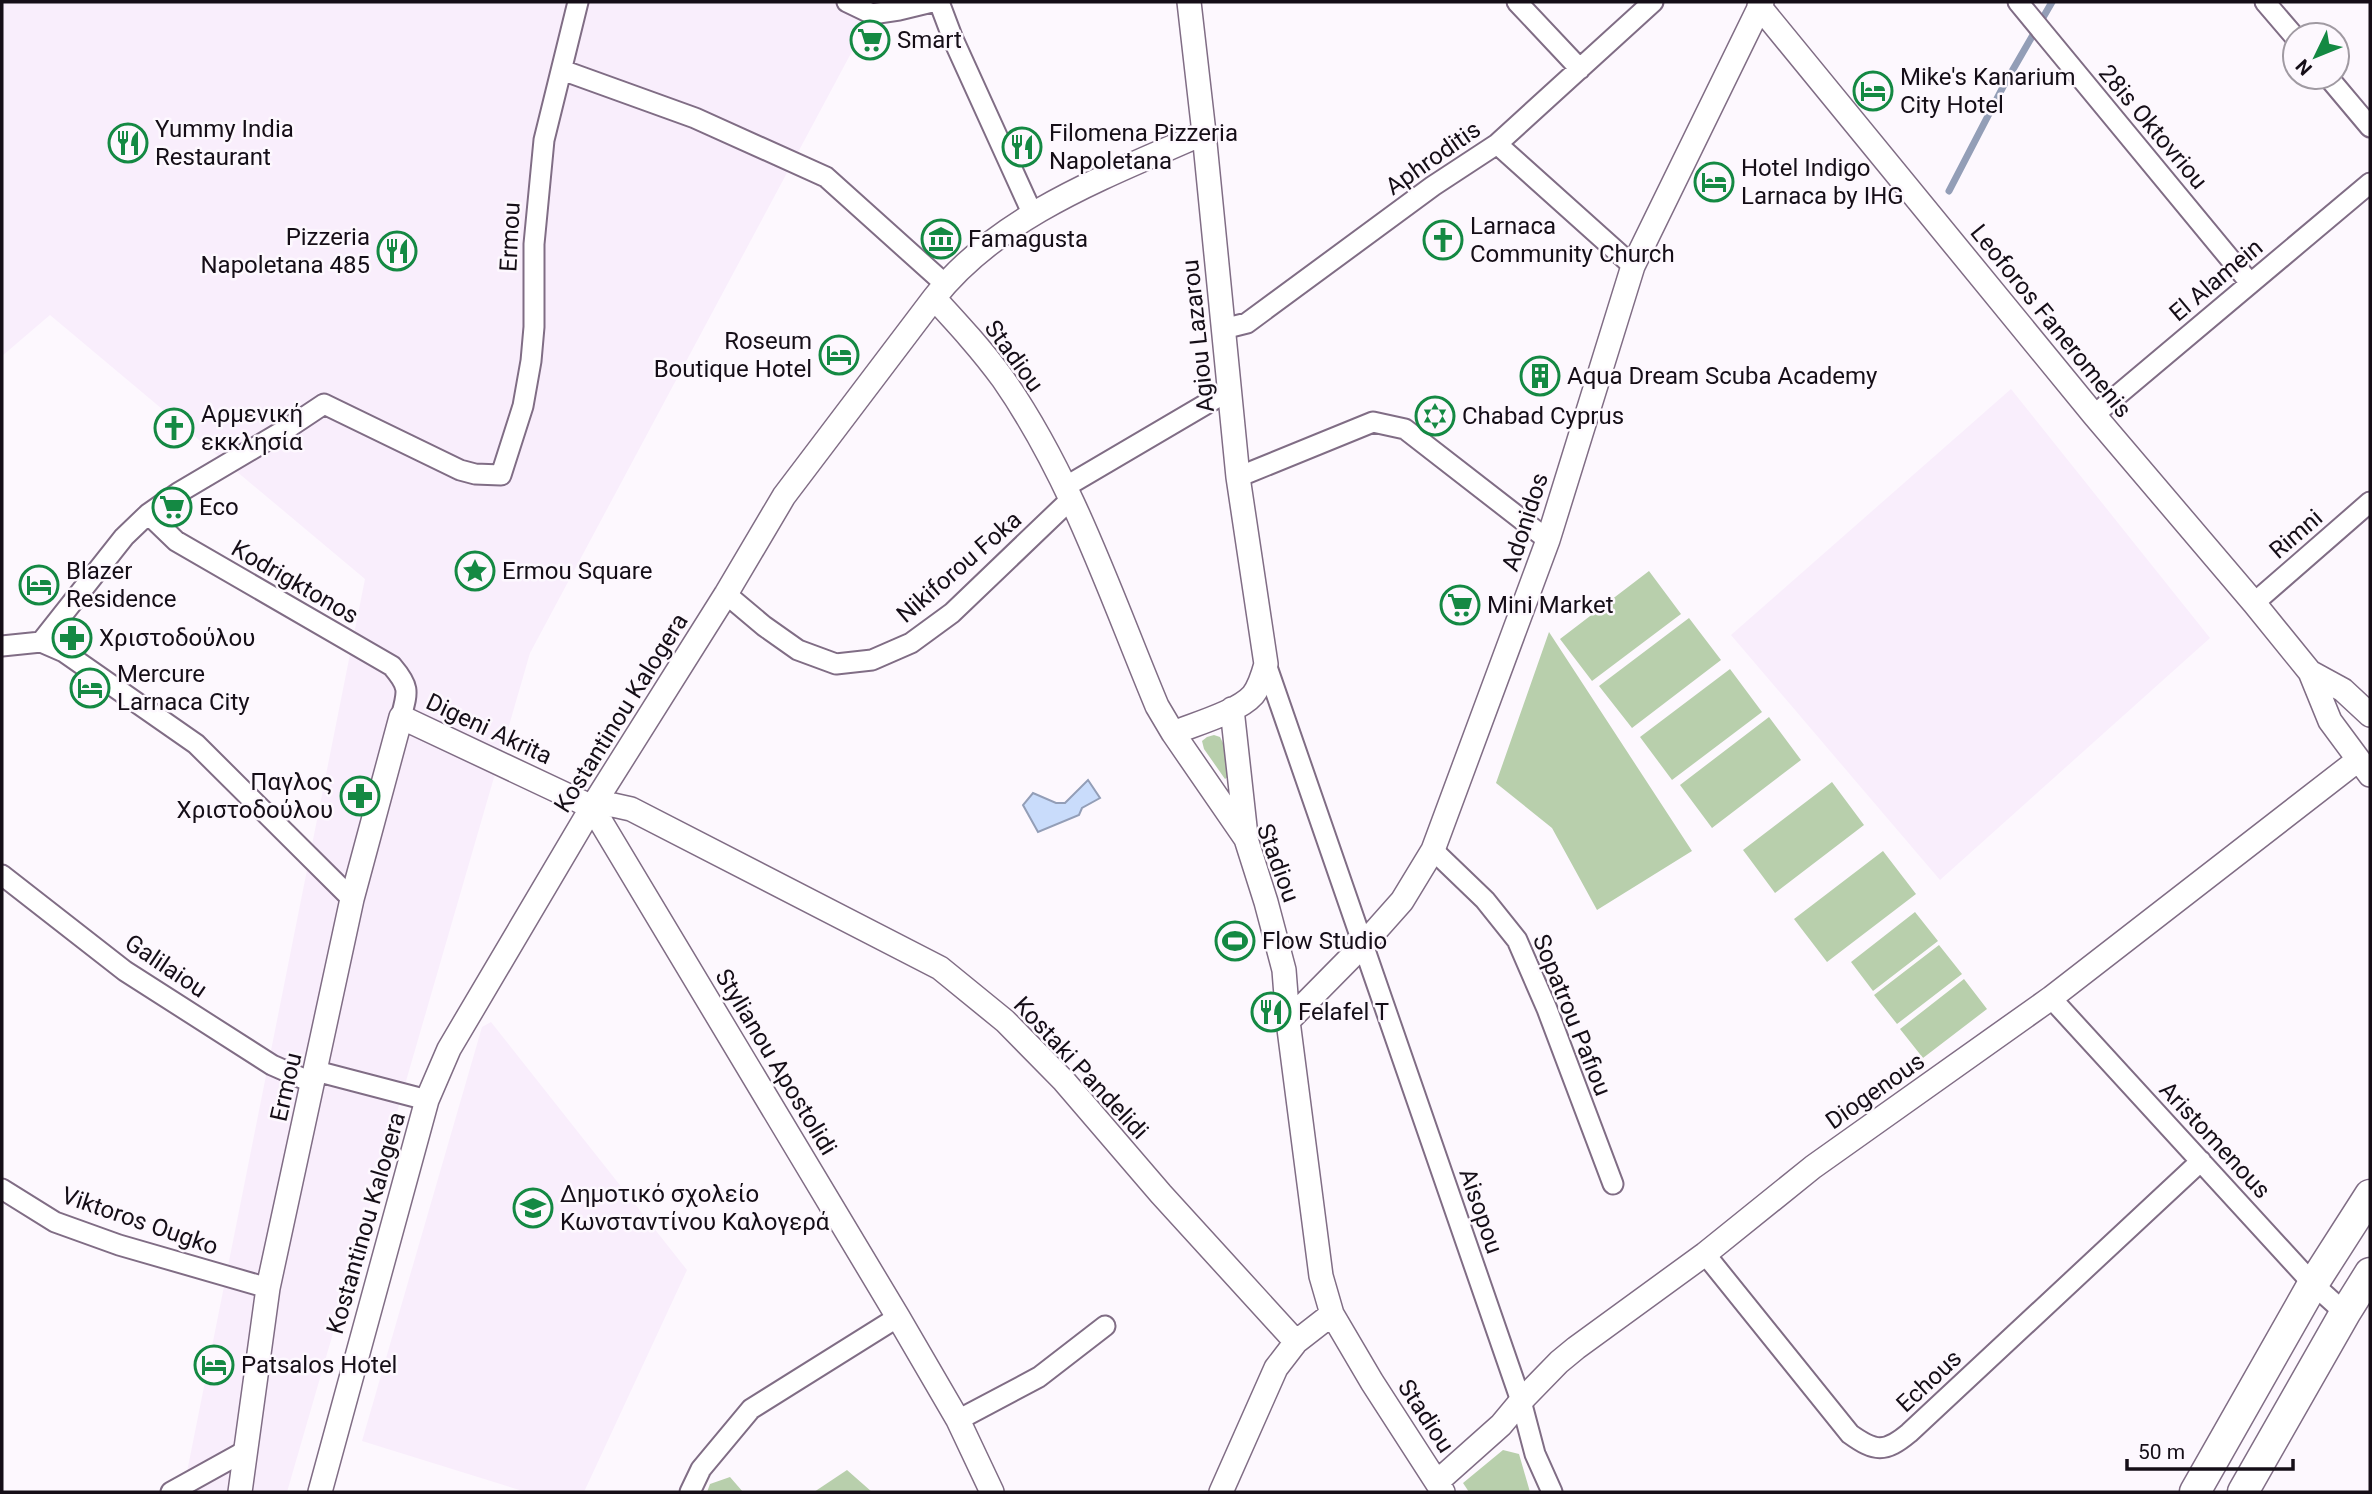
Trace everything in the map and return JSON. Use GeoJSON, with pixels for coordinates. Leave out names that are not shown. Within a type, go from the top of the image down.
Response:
{"type":"FeatureCollection","features":[{"type":"Feature","properties":{"kind":"main road"},"geometry":{"type":"LineString","coordinates":[[2196,1492],[2313,1284],[2370,1195]]}},
{"type":"Feature","properties":{"kind":"main road"},"geometry":{"type":"LineString","coordinates":[[2244,1492],[2370,1273]]}},
{"type":"Feature","properties":{"kind":"street","name":"Ermou"},"geometry":{"type":"LineString","coordinates":[[148,514],[324,404],[460,470],[475,474],[501,475],[523,405],[531,361],[534,327],[534,244],[544,140],[578,2]]}},
{"type":"Feature","properties":{"kind":"street"},"geometry":{"type":"LineString","coordinates":[[847,2],[872,14],[932,2]]}},
{"type":"Feature","properties":{"kind":"street"},"geometry":{"type":"LineString","coordinates":[[939,2],[953,39],[1033,215]]}},
{"type":"Feature","properties":{"kind":"street","name":"Agiou Lazarou"},"geometry":{"type":"LineString","coordinates":[[1189,2],[1238,477],[1266,664],[1362,946]]}},
{"type":"Feature","properties":{"kind":"street"},"geometry":{"type":"LineString","coordinates":[[1517,2],[1580,69]]}},
{"type":"Feature","properties":{"kind":"street","name":"Aphroditis"},"geometry":{"type":"LineString","coordinates":[[1223,329],[1247,323],[1433,186],[1497,144],[1653,2]]}},
{"type":"Feature","properties":{"kind":"street","name":"28is Oktovriou"},"geometry":{"type":"LineString","coordinates":[[2018,2],[2250,283]]}},
{"type":"Feature","properties":{"kind":"street"},"geometry":{"type":"LineString","coordinates":[[2266,2],[2282,21]]}},
{"type":"Feature","properties":{"kind":"street","name":"Adonidos"},"geometry":{"type":"LineString","coordinates":[[1288,1021],[1402,901],[1433,850],[1548,540],[1633,266],[1759,3]]}},
{"type":"Feature","properties":{"kind":"street","name":"Leoforos Faneromenis"},"geometry":{"type":"LineString","coordinates":[[1759,3],[2094,415],[2310,672],[2330,721],[2364,767]]}},
{"type":"Feature","properties":{"kind":"street","name":"Stadiou"},"geometry":{"type":"LineString","coordinates":[[562,70],[695,118],[826,177],[940,291],[1004,381],[1036,433],[1068,494],[1157,706],[1246,839],[1284,970],[1288,1021],[1321,1276],[1332,1314],[1440,1487]]}},
{"type":"Feature","properties":{"kind":"street"},"geometry":{"type":"LineString","coordinates":[[2340,91],[2370,127]]}},
{"type":"Feature","properties":{"kind":"street","name":"Kostantinou Kalogera"},"geometry":{"type":"LineString","coordinates":[[320,1492],[427,1100],[449,1049],[592,807],[726,594],[784,496],[961,267],[1033,215],[1080,189],[1204,133]]}},
{"type":"Feature","properties":{"kind":"street"},"geometry":{"type":"LineString","coordinates":[[1497,144],[1633,266]]}},
{"type":"Feature","properties":{"kind":"street","name":"El Alamein"},"geometry":{"type":"LineString","coordinates":[[2094,415],[2370,183]]}},
{"type":"Feature","properties":{"kind":"street","name":"Nikiforou Foka"},"geometry":{"type":"LineString","coordinates":[[726,594],[798,650],[836,664],[872,660],[911,643],[952,613],[1068,494],[1230,390]]}},
{"type":"Feature","properties":{"kind":"street"},"geometry":{"type":"LineString","coordinates":[[1238,477],[1373,422],[1405,429],[1548,540]]}},
{"type":"Feature","properties":{"kind":"street","name":"Rimni"},"geometry":{"type":"LineString","coordinates":[[2254,603],[2370,502]]}},
{"type":"Feature","properties":{"kind":"street"},"geometry":{"type":"LineString","coordinates":[[41,642],[124,537],[148,514]]}},
{"type":"Feature","properties":{"kind":"street","name":"Kodrigktonos"},"geometry":{"type":"LineString","coordinates":[[148,514],[176,541],[392,666],[405,681],[404,707]]}},
{"type":"Feature","properties":{"kind":"street"},"geometry":{"type":"LineString","coordinates":[[2,646],[41,642],[64,652],[196,744],[352,899]]}},
{"type":"Feature","properties":{"kind":"street"},"geometry":{"type":"LineString","coordinates":[[1173,733],[1232,709],[1251,698],[1259,686],[1266,664]]}},
{"type":"Feature","properties":{"kind":"street","name":"Leoforos Faneromenis"},"geometry":{"type":"LineString","coordinates":[[2310,672],[2343,690],[2370,715]]}},
{"type":"Feature","properties":{"kind":"street","name":"Ermou"},"geometry":{"type":"LineString","coordinates":[[240,1492],[268,1288],[352,899],[404,707]]}},
{"type":"Feature","properties":{"kind":"street","name":"Digeni Akrita"},"geometry":{"type":"LineString","coordinates":[[404,707],[592,807]]}},
{"type":"Feature","properties":{"kind":"street"},"geometry":{"type":"LineString","coordinates":[[1232,709],[1246,839]]}},
{"type":"Feature","properties":{"kind":"street","name":"Diogenous"},"geometry":{"type":"LineString","coordinates":[[1440,1487],[1567,1355],[1704,1254],[1813,1167],[2051,998],[2364,767]]}},
{"type":"Feature","properties":{"kind":"street","name":"Kostaki Pandelidi"},"geometry":{"type":"LineString","coordinates":[[592,807],[613,805],[631,809],[940,968],[1005,1021],[1064,1081],[1161,1194],[1296,1342]]}},
{"type":"Feature","properties":{"kind":"street","name":"Stylianou Apostolidi"},"geometry":{"type":"LineString","coordinates":[[592,807],[898,1317],[958,1420],[992,1492]]}},
{"type":"Feature","properties":{"kind":"street","name":"Sopatrou Pafiou"},"geometry":{"type":"LineString","coordinates":[[1433,850],[1485,900],[1517,940],[1613,1184]]}},
{"type":"Feature","properties":{"kind":"street","name":"Galilaiou"},"geometry":{"type":"LineString","coordinates":[[2,875],[125,971],[272,1065],[315,1077],[427,1100]]}},
{"type":"Feature","properties":{"kind":"street","name":"Aisopou"},"geometry":{"type":"LineString","coordinates":[[1362,946],[1521,1401],[1535,1454],[1552,1492]]}},
{"type":"Feature","properties":{"kind":"street","name":"Aristomenous"},"geometry":{"type":"LineString","coordinates":[[2051,998],[2313,1284],[2345,1313]]}},
{"type":"Feature","properties":{"kind":"street","name":"Echous"},"geometry":{"type":"LineString","coordinates":[[1704,1254],[1850,1434],[1866,1445],[1880,1449],[1895,1445],[1909,1433],[2201,1161]]}},
{"type":"Feature","properties":{"kind":"street","name":"Viktoros Ougko"},"geometry":{"type":"LineString","coordinates":[[2,1189],[55,1222],[68,1227],[119,1245],[268,1288]]}},
{"type":"Feature","properties":{"kind":"street"},"geometry":{"type":"LineString","coordinates":[[1221,1492],[1276,1368],[1296,1342],[1332,1314]]}},
{"type":"Feature","properties":{"kind":"street"},"geometry":{"type":"LineString","coordinates":[[690,1492],[701,1469],[751,1409],[898,1317]]}},
{"type":"Feature","properties":{"kind":"street"},"geometry":{"type":"LineString","coordinates":[[958,1420],[1039,1377],[1105,1326]]}},
{"type":"Feature","properties":{"kind":"street"},"geometry":{"type":"LineString","coordinates":[[172,1492],[245,1451]]}},
{"type":"Feature","properties":{"kind":"shaded area"},"geometry":{"type":"Polygon","coordinates":[[[2,2],[910,2],[872,14],[530,653],[287,1492],[183,1492],[365,579],[50,315],[2,356],[2,2]]]}},
{"type":"Feature","properties":{"kind":"shaded area"},"geometry":{"type":"Polygon","coordinates":[[[2011,389],[2210,638],[1940,880],[1731,635],[2011,389]]]}},
{"type":"Feature","properties":{"kind":"shaded area","name":"Δημοτικό σχολείο Κωνσταντίνου Καλογερά"},"geometry":{"type":"Polygon","coordinates":[[[491,1022],[687,1270],[584,1492],[526,1492],[362,1441],[482,1027],[491,1022]]]}},
{"type":"Feature","properties":{"kind":"green space"},"geometry":{"type":"Polygon","coordinates":[[[1649,571],[1681,614],[1592,681],[1560,639],[1649,571]]]}},
{"type":"Feature","properties":{"kind":"green space"},"geometry":{"type":"Polygon","coordinates":[[[1689,618],[1721,660],[1632,728],[1599,686],[1689,618]]]}},
{"type":"Feature","properties":{"kind":"green space"},"geometry":{"type":"Polygon","coordinates":[[[1549,632],[1692,851],[1597,910],[1552,828],[1496,783],[1549,632]]]}},
{"type":"Feature","properties":{"kind":"green space"},"geometry":{"type":"Polygon","coordinates":[[[1730,669],[1762,712],[1672,780],[1640,737],[1730,669]]]}},
{"type":"Feature","properties":{"kind":"green space"},"geometry":{"type":"Polygon","coordinates":[[[1769,717],[1801,760],[1712,828],[1680,785],[1769,717]]]}},
{"type":"Feature","properties":{"kind":"green space"},"geometry":{"type":"Polygon","coordinates":[[[1214,735],[1220,737],[1224,745],[1229,776],[1225,779],[1204,749],[1202,741],[1214,735]]]}},
{"type":"Feature","properties":{"kind":"green space"},"geometry":{"type":"Polygon","coordinates":[[[1832,782],[1864,825],[1775,893],[1743,850],[1832,782]]]}},
{"type":"Feature","properties":{"kind":"green space"},"geometry":{"type":"Polygon","coordinates":[[[1883,851],[1916,894],[1827,962],[1794,919],[1883,851]]]}},
{"type":"Feature","properties":{"kind":"green space"},"geometry":{"type":"Polygon","coordinates":[[[1915,912],[1938,941],[1873,991],[1851,962],[1915,912]]]}},
{"type":"Feature","properties":{"kind":"green space"},"geometry":{"type":"Polygon","coordinates":[[[1939,945],[1962,974],[1897,1024],[1874,995],[1939,945]]]}},
{"type":"Feature","properties":{"kind":"green space"},"geometry":{"type":"Polygon","coordinates":[[[1964,979],[1987,1009],[1923,1058],[1900,1029],[1964,979]]]}},
{"type":"Feature","properties":{"kind":"green space"},"geometry":{"type":"Polygon","coordinates":[[[1503,1450],[1519,1454],[1530,1492],[1469,1492],[1463,1483],[1503,1450]]]}},
{"type":"Feature","properties":{"kind":"green space"},"geometry":{"type":"Polygon","coordinates":[[[847,1470],[872,1492],[814,1492],[847,1470]]]}},
{"type":"Feature","properties":{"kind":"green space"},"geometry":{"type":"Polygon","coordinates":[[[730,1477],[743,1492],[707,1492],[710,1484],[730,1477]]]}},
{"type":"Feature","properties":{"kind":"water"},"geometry":{"type":"Polygon","coordinates":[[[1088,780],[1100,798],[1082,808],[1079,815],[1038,832],[1023,805],[1033,793],[1056,803],[1065,803],[1088,780]]]}},
{"type":"Feature","properties":{"kind":"waterway"},"geometry":{"type":"LineString","coordinates":[[1949,191],[2004,85],[2052,2]]}},
{"type":"Feature","properties":{"kind":"place","name":"Smart"},"geometry":{"type":"Point","coordinates":[870,40]}},
{"type":"Feature","properties":{"kind":"place","name":"Mike's Kanarium City Hotel"},"geometry":{"type":"Point","coordinates":[1873,91]}},
{"type":"Feature","properties":{"kind":"place","name":"Yummy India Restaurant"},"geometry":{"type":"Point","coordinates":[128,143]}},
{"type":"Feature","properties":{"kind":"place","name":"Filomena Pizzeria Napoletana"},"geometry":{"type":"Point","coordinates":[1022,147]}},
{"type":"Feature","properties":{"kind":"place","name":"Hotel Indigo Larnaca by IHG"},"geometry":{"type":"Point","coordinates":[1714,182]}},
{"type":"Feature","properties":{"kind":"place","name":"Famagusta"},"geometry":{"type":"Point","coordinates":[941,239]}},
{"type":"Feature","properties":{"kind":"place","name":"Larnaca Community Church"},"geometry":{"type":"Point","coordinates":[1443,240]}},
{"type":"Feature","properties":{"kind":"place","name":"Pizzeria Napoletana 485"},"geometry":{"type":"Point","coordinates":[397,251]}},
{"type":"Feature","properties":{"kind":"place","name":"Roseum Boutique Hotel"},"geometry":{"type":"Point","coordinates":[839,355]}},
{"type":"Feature","properties":{"kind":"place","name":"Aqua Dream Scuba Academy"},"geometry":{"type":"Point","coordinates":[1540,376]}},
{"type":"Feature","properties":{"kind":"place","name":"Chabad Cyprus"},"geometry":{"type":"Point","coordinates":[1435,416]}},
{"type":"Feature","properties":{"kind":"place","name":"Αρμενική εκκλησία"},"geometry":{"type":"Point","coordinates":[174,428]}},
{"type":"Feature","properties":{"kind":"place","name":"Eco"},"geometry":{"type":"Point","coordinates":[172,507]}},
{"type":"Feature","properties":{"kind":"place","name":"Ermou Square"},"geometry":{"type":"Point","coordinates":[475,571]}},
{"type":"Feature","properties":{"kind":"place","name":"Blazer Residence"},"geometry":{"type":"Point","coordinates":[39,585]}},
{"type":"Feature","properties":{"kind":"place","name":"Mini Market"},"geometry":{"type":"Point","coordinates":[1460,605]}},
{"type":"Feature","properties":{"kind":"place","name":"Χριστοδούλου"},"geometry":{"type":"Point","coordinates":[72,638]}},
{"type":"Feature","properties":{"kind":"place","name":"Mercure Larnaca City"},"geometry":{"type":"Point","coordinates":[90,688]}},
{"type":"Feature","properties":{"kind":"place","name":"Παγλος Χριστοδούλου"},"geometry":{"type":"Point","coordinates":[360,796]}},
{"type":"Feature","properties":{"kind":"place","name":"Flow Studio"},"geometry":{"type":"Point","coordinates":[1235,941]}},
{"type":"Feature","properties":{"kind":"place","name":"Felafel T"},"geometry":{"type":"Point","coordinates":[1271,1012]}},
{"type":"Feature","properties":{"kind":"place","name":"Δημοτικό σχολείο Κωνσταντίνου Καλογερά"},"geometry":{"type":"Point","coordinates":[533,1208]}},
{"type":"Feature","properties":{"kind":"place","name":"Patsalos Hotel"},"geometry":{"type":"Point","coordinates":[214,1365]}}]}
